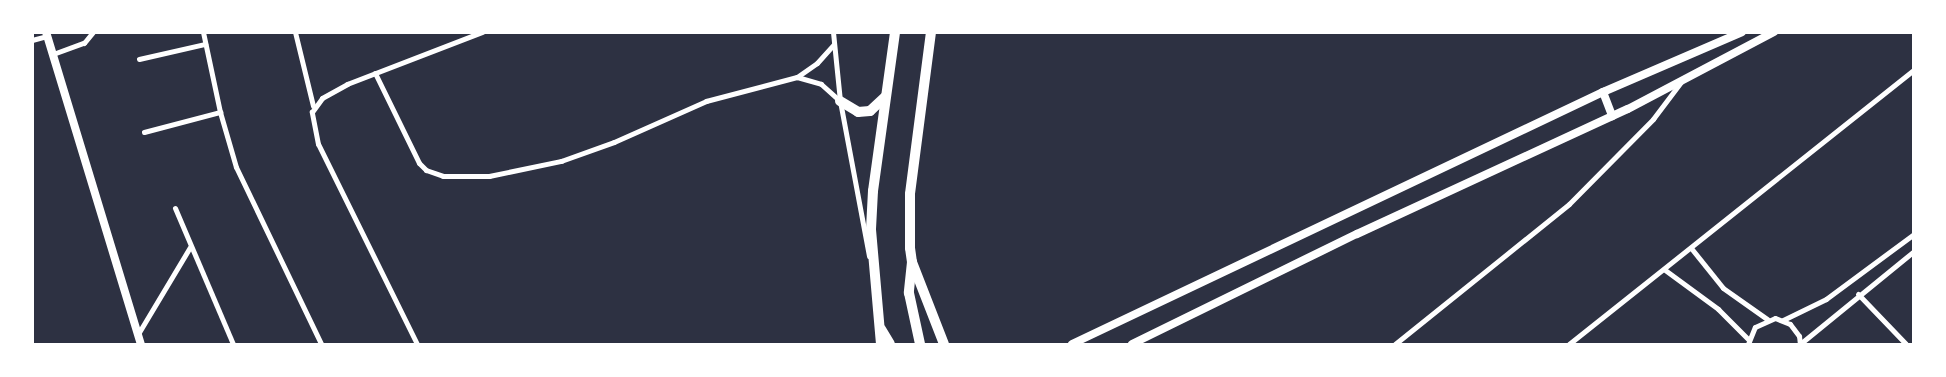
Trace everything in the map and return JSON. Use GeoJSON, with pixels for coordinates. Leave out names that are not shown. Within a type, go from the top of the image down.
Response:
{"type":"FeatureCollection","features":[{"type":"Feature","properties":{"kind":"main road"},"geometry":{"type":"LineString","coordinates":[[881,344],[872,267],[873,191],[895,32]]}},
{"type":"Feature","properties":{"kind":"main road"},"geometry":{"type":"LineString","coordinates":[[920,344],[909,293],[912,262],[910,194],[931,32]]}},
{"type":"Feature","properties":{"kind":"main road"},"geometry":{"type":"LineString","coordinates":[[840,101],[858,112],[870,111],[886,96]]}},
{"type":"Feature","properties":{"kind":"main road"},"geometry":{"type":"LineString","coordinates":[[912,262],[944,344]]}},
{"type":"Feature","properties":{"kind":"main road"},"geometry":{"type":"LineString","coordinates":[[880,326],[890,344]]}},
{"type":"Feature","properties":{"kind":"street"},"geometry":{"type":"LineString","coordinates":[[53,54],[84,43],[93,32]]}},
{"type":"Feature","properties":{"kind":"street"},"geometry":{"type":"LineString","coordinates":[[203,32],[220,112],[240,176],[321,344]]}},
{"type":"Feature","properties":{"kind":"street"},"geometry":{"type":"LineString","coordinates":[[295,32],[313,106],[312,125],[318,144],[417,344]]}},
{"type":"Feature","properties":{"kind":"street"},"geometry":{"type":"LineString","coordinates":[[313,106],[329,93],[482,32]]}},
{"type":"Feature","properties":{"kind":"street"},"geometry":{"type":"LineString","coordinates":[[833,32],[840,101],[855,194],[872,267]]}},
{"type":"Feature","properties":{"kind":"street"},"geometry":{"type":"LineString","coordinates":[[1072,344],[1603,92],[1742,32]]}},
{"type":"Feature","properties":{"kind":"street"},"geometry":{"type":"LineString","coordinates":[[1132,344],[1357,234],[1682,82],[1774,32]]}},
{"type":"Feature","properties":{"kind":"street"},"geometry":{"type":"LineString","coordinates":[[32,40],[46,34],[141,344]]}},
{"type":"Feature","properties":{"kind":"street"},"geometry":{"type":"LineString","coordinates":[[139,59],[205,44]]}},
{"type":"Feature","properties":{"kind":"street"},"geometry":{"type":"LineString","coordinates":[[376,73],[419,163],[434,174],[466,177],[512,173],[561,161],[614,142],[706,101],[797,77],[817,62],[834,44]]}},
{"type":"Feature","properties":{"kind":"street"},"geometry":{"type":"LineString","coordinates":[[1569,344],[1665,270],[1914,70]]}},
{"type":"Feature","properties":{"kind":"street"},"geometry":{"type":"LineString","coordinates":[[797,77],[821,84],[840,101]]}},
{"type":"Feature","properties":{"kind":"street"},"geometry":{"type":"LineString","coordinates":[[1395,344],[1569,204],[1653,119],[1682,82]]}},
{"type":"Feature","properties":{"kind":"street"},"geometry":{"type":"LineString","coordinates":[[1603,92],[1612,116]]}},
{"type":"Feature","properties":{"kind":"street"},"geometry":{"type":"LineString","coordinates":[[144,132],[220,112]]}},
{"type":"Feature","properties":{"kind":"street"},"geometry":{"type":"LineString","coordinates":[[175,208],[190,247],[233,344]]}},
{"type":"Feature","properties":{"kind":"street"},"geometry":{"type":"LineString","coordinates":[[1690,248],[1723,288],[1767,319],[1783,320],[1826,299],[1914,234]]}},
{"type":"Feature","properties":{"kind":"street"},"geometry":{"type":"LineString","coordinates":[[138,334],[190,247]]}},
{"type":"Feature","properties":{"kind":"street"},"geometry":{"type":"LineString","coordinates":[[1783,320],[1795,329],[1800,344],[1858,294],[1914,251]]}},
{"type":"Feature","properties":{"kind":"street"},"geometry":{"type":"LineString","coordinates":[[1665,270],[1718,308],[1748,343],[1755,326],[1767,319]]}},
{"type":"Feature","properties":{"kind":"street"},"geometry":{"type":"LineString","coordinates":[[1858,294],[1906,344]]}}]}
